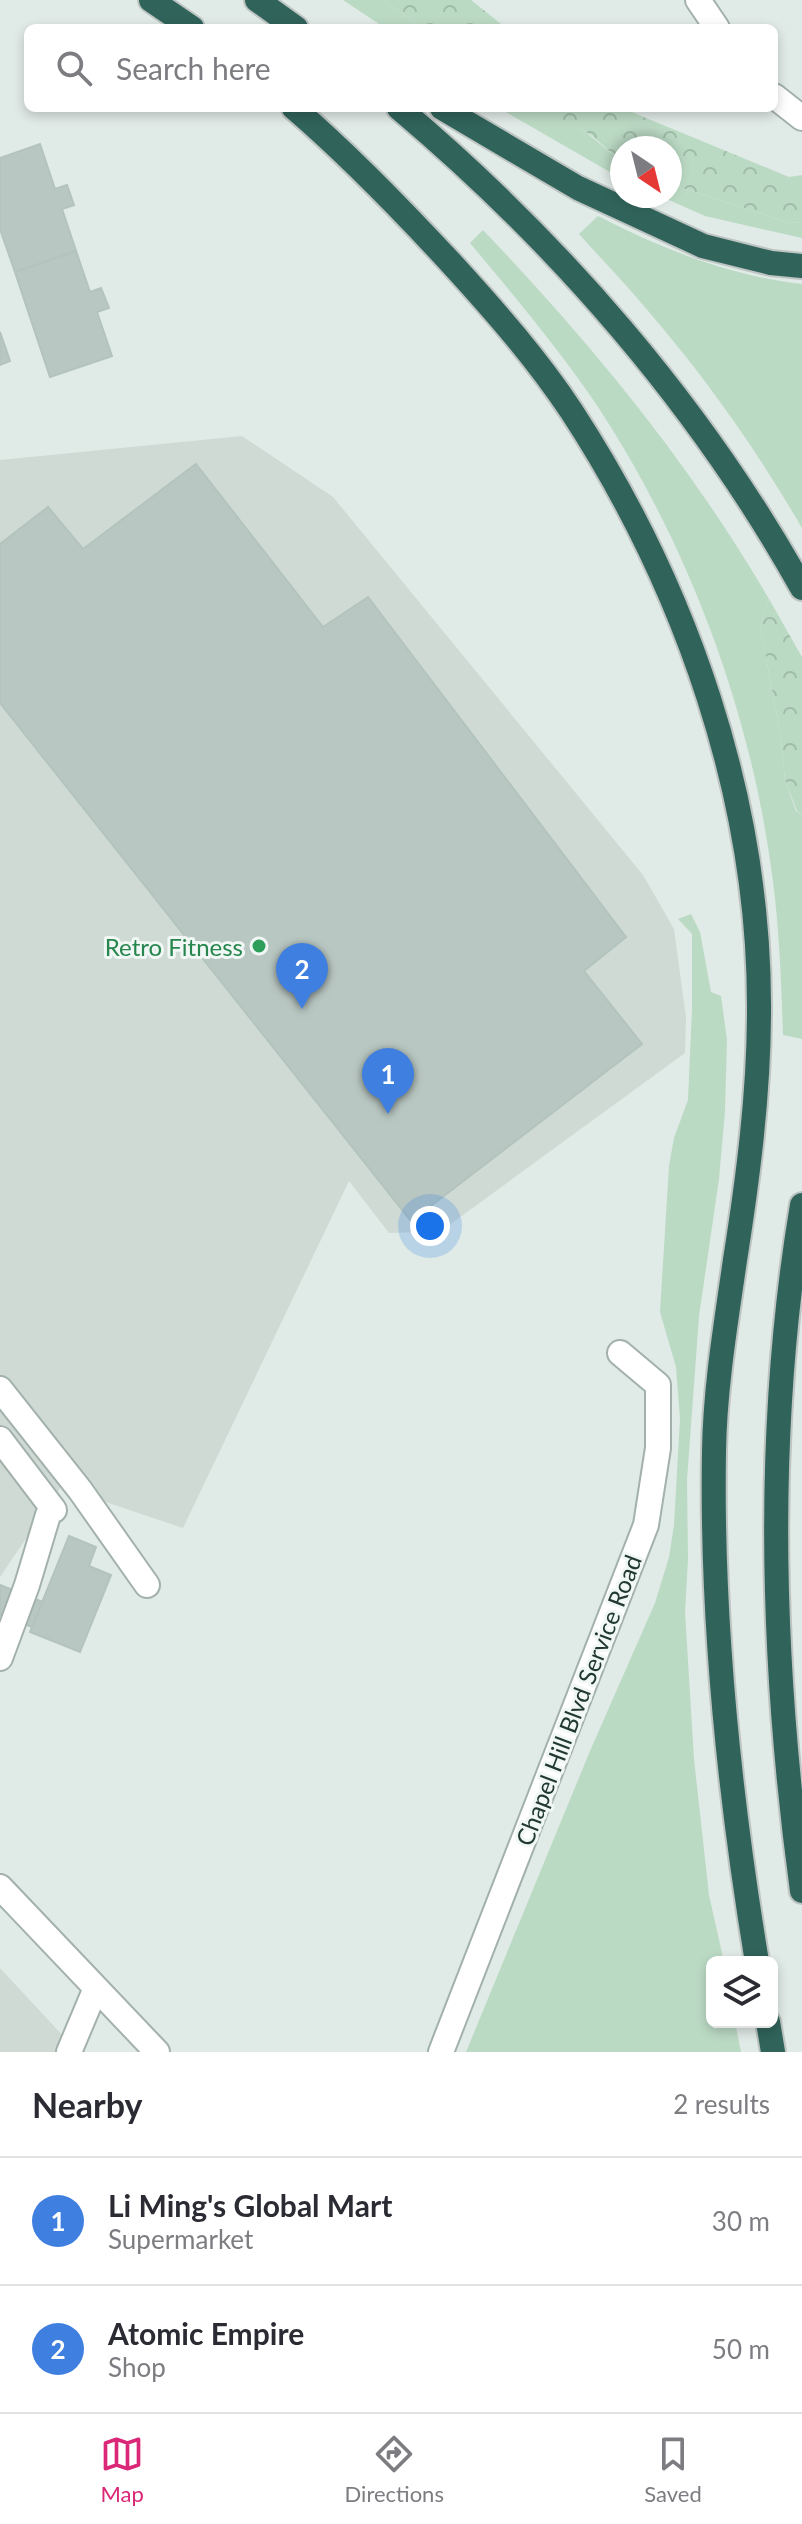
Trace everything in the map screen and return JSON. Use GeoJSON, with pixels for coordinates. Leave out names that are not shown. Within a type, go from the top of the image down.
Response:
{"type":"FeatureCollection","features":[{"type":"Feature","properties":{"kind":"highway"},"geometry":{"type":"LineString","coordinates":[[151,0],[186,24]]}},
{"type":"Feature","properties":{"kind":"highway"},"geometry":{"type":"LineString","coordinates":[[257,0],[290,24]]}},
{"type":"Feature","properties":{"kind":"highway"},"geometry":{"type":"LineString","coordinates":[[298,112],[410,218],[501,317],[569,408],[622,494],[672,599],[703,681],[726,758],[744,840],[755,921],[759,1008],[747,1178],[724,1339],[716,1431],[715,1562],[725,1731],[756,1956]]}},
{"type":"Feature","properties":{"kind":"highway"},"geometry":{"type":"LineString","coordinates":[[404,112],[451,152],[539,236],[616,323],[673,392],[743,491],[802,588]]}},
{"type":"Feature","properties":{"kind":"highway"},"geometry":{"type":"LineString","coordinates":[[449,112],[578,188],[703,246],[771,263],[802,266]]}},
{"type":"Feature","properties":{"kind":"highway"},"geometry":{"type":"LineString","coordinates":[[802,1205],[782,1367],[775,1566],[788,1782],[802,1891]]}},
{"type":"Feature","properties":{"kind":"highway"},"geometry":{"type":"LineString","coordinates":[[769,2028],[773,2052]]}},
{"type":"Feature","properties":{"kind":"street"},"geometry":{"type":"LineString","coordinates":[[698,0],[714,24]]}},
{"type":"Feature","properties":{"kind":"street"},"geometry":{"type":"LineString","coordinates":[[778,99],[802,118]]}},
{"type":"Feature","properties":{"kind":"street","name":"Chapel Hill Blvd Service Road"},"geometry":{"type":"LineString","coordinates":[[441,2052],[646,1525],[658,1448],[658,1385],[620,1353]]}},
{"type":"Feature","properties":{"kind":"street"},"geometry":{"type":"LineString","coordinates":[[0,1389],[80,1490],[147,1585]]}},
{"type":"Feature","properties":{"kind":"street"},"geometry":{"type":"LineString","coordinates":[[0,1439],[51,1513],[0,1658]]}},
{"type":"Feature","properties":{"kind":"street"},"geometry":{"type":"LineString","coordinates":[[0,1887],[96,1988],[148,2050]]}},
{"type":"Feature","properties":{"kind":"street"},"geometry":{"type":"LineString","coordinates":[[69,2052],[96,1988]]}},
{"type":"Feature","properties":{"kind":"shaded area"},"geometry":{"type":"Polygon","coordinates":[[[242,436],[333,497],[643,875],[674,929],[686,1017],[685,1053],[441,1231],[389,1233],[349,1181],[183,1528],[61,1487],[0,1577],[0,460],[242,436]]]}},
{"type":"Feature","properties":{"kind":"shaded area"},"geometry":{"type":"Polygon","coordinates":[[[0,1968],[78,2052],[0,2052],[0,1968]]]}},
{"type":"Feature","properties":{"kind":"green space"},"geometry":{"type":"Polygon","coordinates":[[[343,0],[383,0],[417,24],[379,24],[343,0]]]}},
{"type":"Feature","properties":{"kind":"green space"},"geometry":{"type":"Polygon","coordinates":[[[383,0],[471,0],[501,24],[417,24],[383,0]]]}},
{"type":"Feature","properties":{"kind":"green space"},"geometry":{"type":"Polygon","coordinates":[[[506,112],[554,112],[610,152],[610,172],[506,112]]]}},
{"type":"Feature","properties":{"kind":"green space"},"geometry":{"type":"Polygon","coordinates":[[[549,112],[632,112],[789,177],[802,175],[802,222],[790,223],[682,188],[682,136],[610,136],[610,152],[591,135],[549,112]]]}},
{"type":"Feature","properties":{"kind":"green space"},"geometry":{"type":"Polygon","coordinates":[[[682,188],[790,223],[802,222],[802,238],[705,216],[682,206],[682,188]]]}},
{"type":"Feature","properties":{"kind":"green space"},"geometry":{"type":"Polygon","coordinates":[[[598,216],[647,239],[723,268],[802,284],[802,528],[768,471],[711,389],[641,302],[579,234],[598,216]]]}},
{"type":"Feature","properties":{"kind":"green space"},"geometry":{"type":"Polygon","coordinates":[[[483,230],[562,316],[637,406],[706,500],[769,599],[760,626],[780,732],[785,780],[796,811],[802,815],[802,1039],[783,1035],[776,904],[760,801],[746,742],[709,626],[660,515],[600,410],[554,345],[470,243],[483,230]]]}},
{"type":"Feature","properties":{"kind":"green space"},"geometry":{"type":"Polygon","coordinates":[[[769,599],[802,657],[802,815],[797,811],[785,780],[780,732],[760,626],[769,599]]]}},
{"type":"Feature","properties":{"kind":"green space"},"geometry":{"type":"Polygon","coordinates":[[[691,914],[700,932],[711,992],[721,996],[727,1040],[719,1179],[699,1316],[687,1480],[685,1612],[694,1759],[709,1895],[723,1956],[706,1956],[706,2028],[736,2028],[741,2052],[466,2052],[590,1751],[655,1603],[669,1557],[674,1525],[680,1419],[676,1367],[660,1312],[669,1166],[674,1138],[688,1100],[692,1008],[692,934],[678,919],[691,914]]]}},
{"type":"Feature","properties":{"kind":"building"},"geometry":{"type":"Polygon","coordinates":[[[40,144],[55,189],[67,185],[74,205],[62,209],[76,251],[15,272],[0,229],[0,158],[40,144]]]}},
{"type":"Feature","properties":{"kind":"building"},"geometry":{"type":"Polygon","coordinates":[[[76,251],[90,292],[101,288],[109,308],[97,312],[112,356],[50,377],[15,272],[76,251]]]}},
{"type":"Feature","properties":{"kind":"building"},"geometry":{"type":"Polygon","coordinates":[[[0,332],[10,361],[0,365],[0,332]]]}},
{"type":"Feature","properties":{"kind":"building"},"geometry":{"type":"Polygon","coordinates":[[[196,464],[323,627],[368,597],[626,937],[584,971],[642,1044],[411,1221],[0,703],[0,544],[48,507],[83,549],[196,464]]]}},
{"type":"Feature","properties":{"kind":"building"},"geometry":{"type":"Polygon","coordinates":[[[69,1536],[96,1547],[89,1566],[111,1575],[80,1652],[30,1632],[69,1536]]]}},
{"type":"Feature","properties":{"kind":"building"},"geometry":{"type":"Polygon","coordinates":[[[0,1585],[43,1602],[32,1627],[0,1615],[0,1585]]]}},
{"type":"Feature","properties":{"kind":"place","name":"Retro Fitness"},"geometry":{"type":"Point","coordinates":[259,946]}},
{"type":"Feature","properties":{"kind":"place","name":"Atomic Empire"},"geometry":{"type":"Point","coordinates":[302,1009]}},
{"type":"Feature","properties":{"kind":"place","name":"Li Ming's Global Mart"},"geometry":{"type":"Point","coordinates":[388,1114]}}]}
